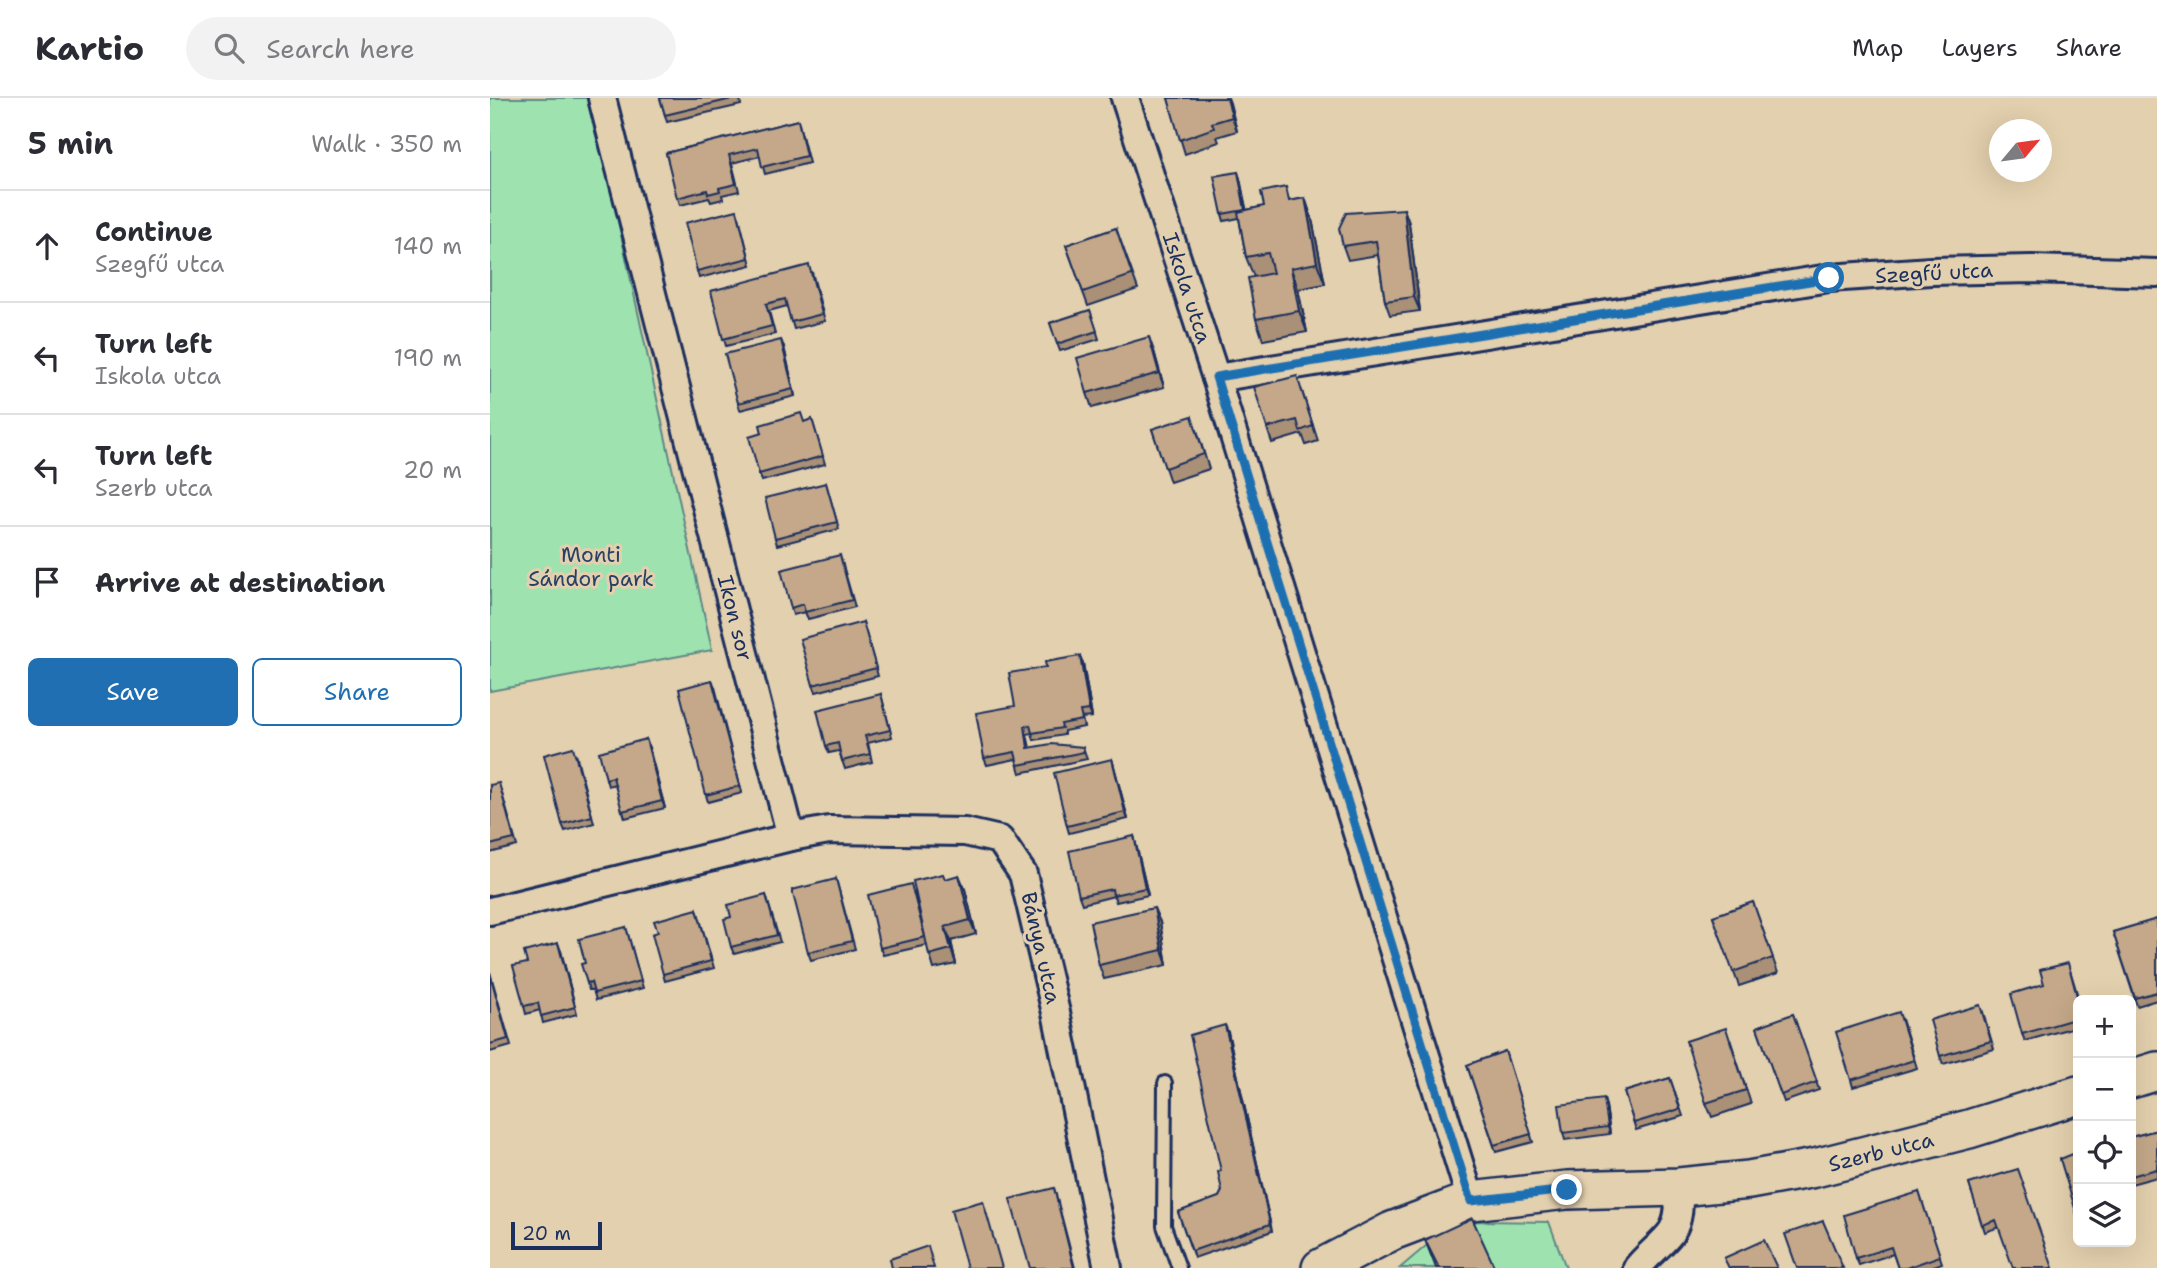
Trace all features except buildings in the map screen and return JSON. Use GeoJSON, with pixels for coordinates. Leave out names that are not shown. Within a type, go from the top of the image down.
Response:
{"type":"FeatureCollection","features":[{"type":"Feature","properties":{"kind":"main road"},"geometry":{"type":"LineString","coordinates":[[2136,1077],[2157,1071]]}},
{"type":"Feature","properties":{"kind":"main road","name":"Szerb utca"},"geometry":{"type":"LineString","coordinates":[[1327,1267],[1392,1231],[1471,1201],[1567,1190],[1679,1187],[1749,1180],[1815,1168],[1969,1129],[2073,1097]]}},
{"type":"Feature","properties":{"kind":"street","name":"Ikon sor"},"geometry":{"type":"LineString","coordinates":[[602,98],[791,836]]}},
{"type":"Feature","properties":{"kind":"street","name":"Iskola utca"},"geometry":{"type":"LineString","coordinates":[[1125,98],[1216,377],[1471,1201]]}},
{"type":"Feature","properties":{"kind":"street","name":"Szegfű utca"},"geometry":{"type":"LineString","coordinates":[[1216,377],[1829,278],[1931,271],[2032,269],[2157,273]]}},
{"type":"Feature","properties":{"kind":"street","name":"Bánya utca"},"geometry":{"type":"LineString","coordinates":[[791,836],[829,830],[923,831],[965,832],[1000,840],[1023,874],[1057,1017],[1108,1268]]}},
{"type":"Feature","properties":{"kind":"street"},"geometry":{"type":"LineString","coordinates":[[490,911],[791,836]]}},
{"type":"Feature","properties":{"kind":"street"},"geometry":{"type":"LineString","coordinates":[[1637,1268],[1646,1255],[1672,1232],[1679,1213],[1679,1187]]}},
{"type":"Feature","properties":{"kind":"lane"},"geometry":{"type":"LineString","coordinates":[[1165,1083],[1164,1226],[1179,1268]]}},
{"type":"Feature","properties":{"kind":"green space","name":"Monti Sándor park"},"geometry":{"type":"Polygon","coordinates":[[[490,98],[591,98],[712,650],[490,691],[490,98]]]}},
{"type":"Feature","properties":{"kind":"green space"},"geometry":{"type":"Polygon","coordinates":[[[1477,1221],[1549,1222],[1566,1268],[1400,1268],[1433,1240],[1477,1221]]]}},
{"type":"Feature","properties":{"kind":"route"},"geometry":{"type":"LineString","coordinates":[[1567,1190],[1471,1201],[1216,377],[1829,278]]}}]}
